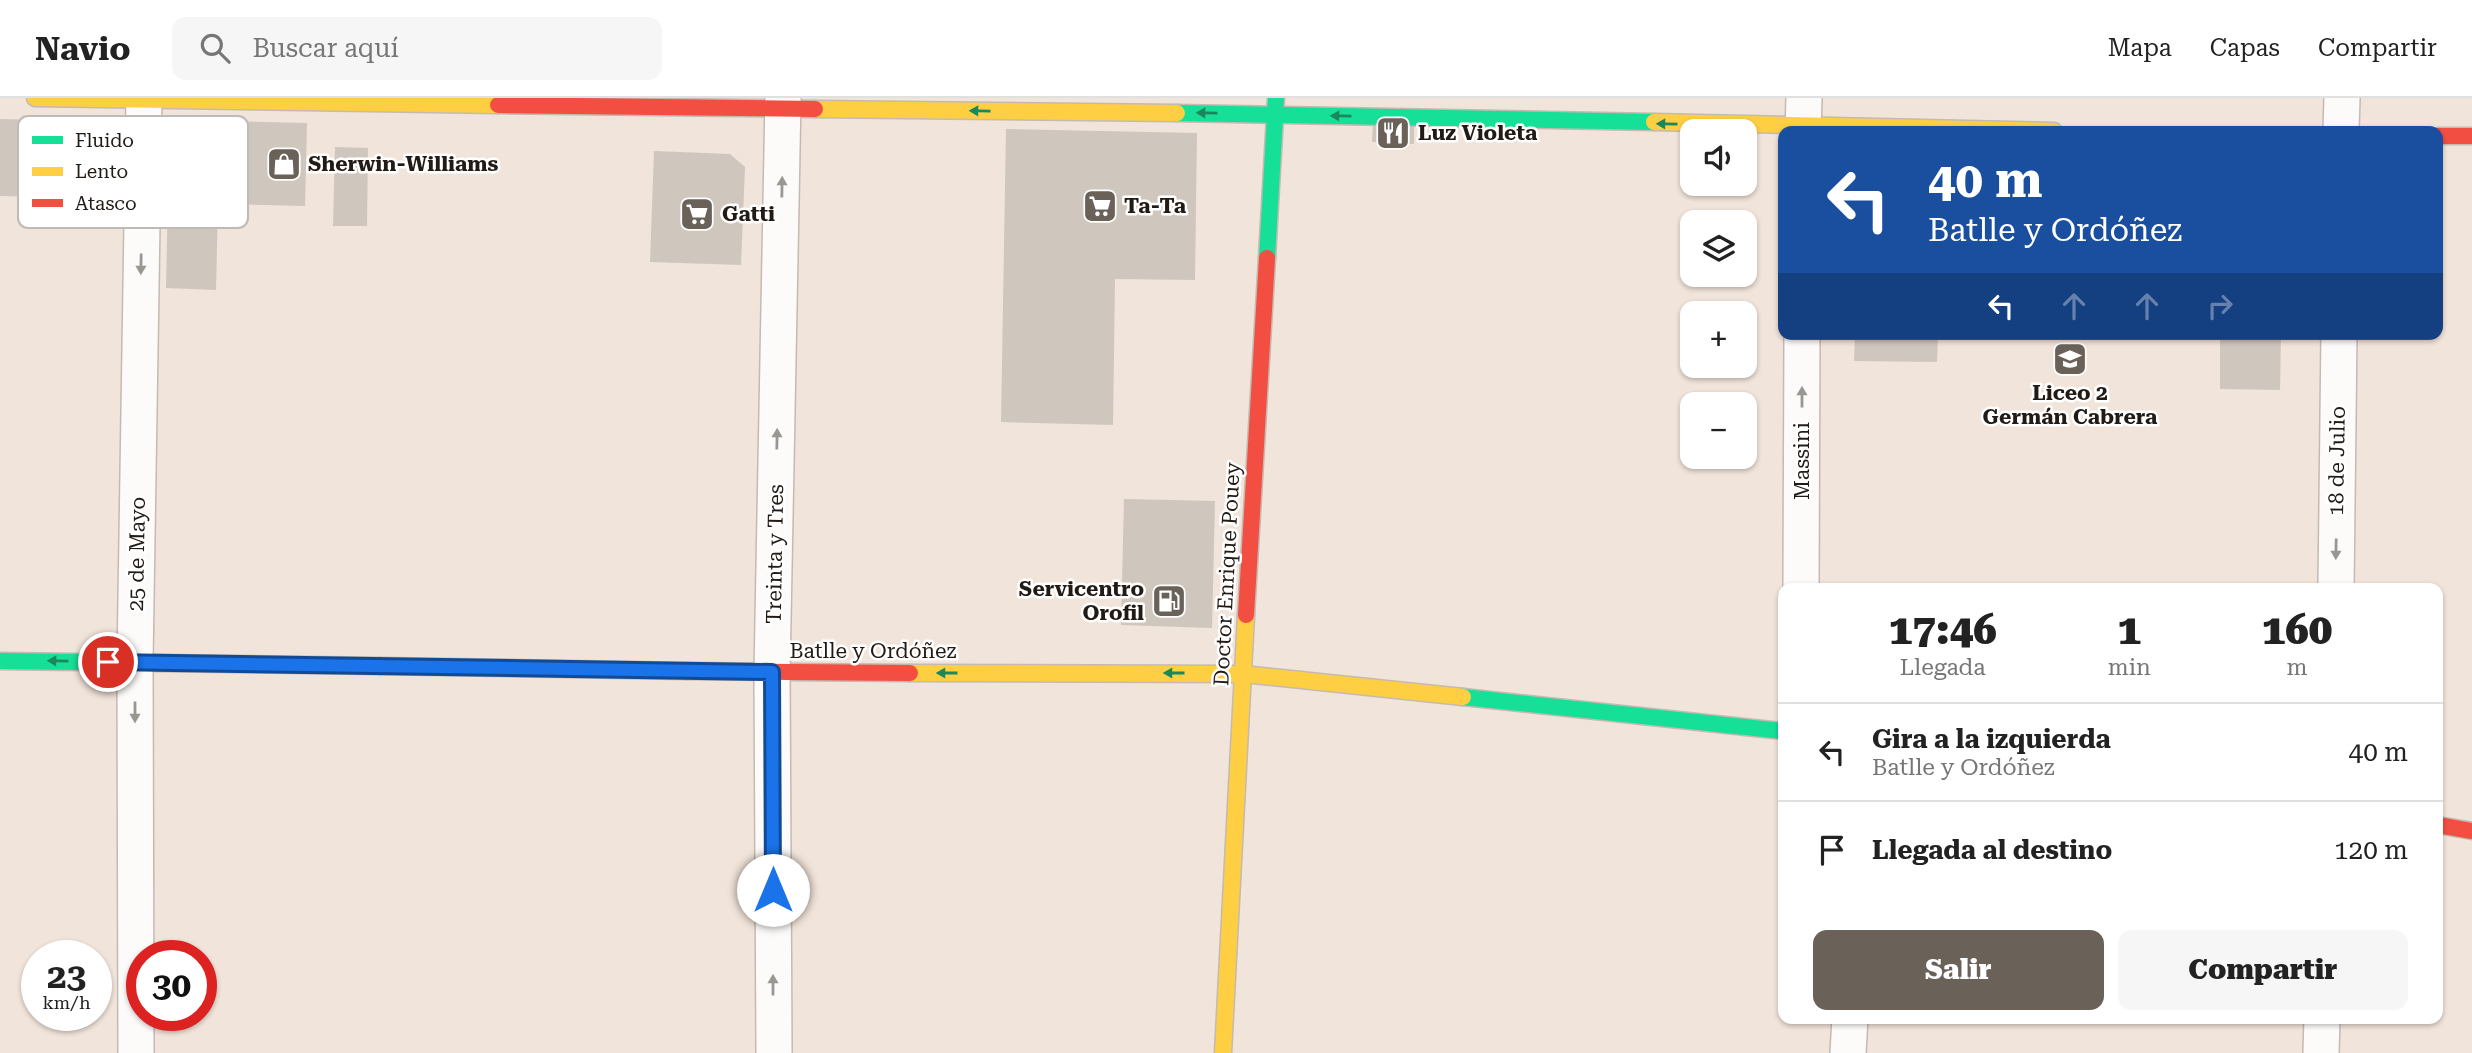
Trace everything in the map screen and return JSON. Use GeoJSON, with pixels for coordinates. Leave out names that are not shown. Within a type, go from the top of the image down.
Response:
{"type":"FeatureCollection","features":[{"type":"Feature","properties":{"kind":"street"},"geometry":{"type":"LineString","coordinates":[[35,98],[1276,106],[1804,119],[1950,126]]}},
{"type":"Feature","properties":{"kind":"street"},"geometry":{"type":"LineString","coordinates":[[2342,98],[2342,126]]}},
{"type":"Feature","properties":{"kind":"street","name":"Treinta y Tres"},"geometry":{"type":"LineString","coordinates":[[774,1053],[772,672],[783,103]]}},
{"type":"Feature","properties":{"kind":"street","name":"Doctor Enrique Pouey"},"geometry":{"type":"LineString","coordinates":[[1223,1053],[1242,674],[1276,106]]}},
{"type":"Feature","properties":{"kind":"street"},"geometry":{"type":"LineString","coordinates":[[2443,136],[2472,136]]}},
{"type":"Feature","properties":{"kind":"street","name":"25 de Mayo"},"geometry":{"type":"LineString","coordinates":[[136,1053],[135,662],[142,228]]}},
{"type":"Feature","properties":{"kind":"street","name":"Massini"},"geometry":{"type":"LineString","coordinates":[[1801,583],[1802,340]]}},
{"type":"Feature","properties":{"kind":"street","name":"18 de Julio"},"geometry":{"type":"LineString","coordinates":[[2336,583],[2339,340]]}},
{"type":"Feature","properties":{"kind":"street","name":"Batlle y Ordóñez"},"geometry":{"type":"LineString","coordinates":[[0,661],[772,672],[1242,674],[1778,730]]}},
{"type":"Feature","properties":{"kind":"street"},"geometry":{"type":"LineString","coordinates":[[2443,826],[2472,831]]}},
{"type":"Feature","properties":{"kind":"street"},"geometry":{"type":"LineString","coordinates":[[1848,1053],[1850,1024]]}},
{"type":"Feature","properties":{"kind":"street"},"geometry":{"type":"LineString","coordinates":[[2320,1053],[2322,1024]]}},
{"type":"Feature","properties":{"kind":"building"},"geometry":{"type":"Polygon","coordinates":[[[0,119],[18,119],[18,196],[0,196],[0,119]]]}},
{"type":"Feature","properties":{"kind":"building"},"geometry":{"type":"Polygon","coordinates":[[[248,122],[307,123],[305,206],[248,205],[248,122]]]}},
{"type":"Feature","properties":{"kind":"building","name":"Luz Violeta"},"geometry":{"type":"Polygon","coordinates":[[[1373,122],[1414,123],[1414,144],[1372,142],[1373,122]]]}},
{"type":"Feature","properties":{"kind":"building","name":"Ta-Ta"},"geometry":{"type":"Polygon","coordinates":[[[1006,129],[1197,133],[1195,280],[1115,279],[1113,425],[1001,422],[1006,129]]]}},
{"type":"Feature","properties":{"kind":"building"},"geometry":{"type":"Polygon","coordinates":[[[335,147],[368,148],[367,226],[333,226],[335,147]]]}},
{"type":"Feature","properties":{"kind":"building","name":"Gatti"},"geometry":{"type":"Polygon","coordinates":[[[654,151],[730,154],[745,167],[741,265],[650,262],[654,151]]]}},
{"type":"Feature","properties":{"kind":"building"},"geometry":{"type":"Polygon","coordinates":[[[167,228],[217,228],[216,290],[166,288],[167,228]]]}},
{"type":"Feature","properties":{"kind":"building"},"geometry":{"type":"Polygon","coordinates":[[[1855,340],[1938,340],[1937,362],[1854,361],[1855,340]]]}},
{"type":"Feature","properties":{"kind":"building"},"geometry":{"type":"Polygon","coordinates":[[[2220,340],[2281,340],[2280,390],[2220,389],[2220,340]]]}},
{"type":"Feature","properties":{"kind":"building"},"geometry":{"type":"Polygon","coordinates":[[[1124,499],[1215,501],[1212,628],[1121,625],[1124,499]]]}},
{"type":"Feature","properties":{"kind":"traffic: fast"},"geometry":{"type":"LineString","coordinates":[[1267,258],[1276,98]]}},
{"type":"Feature","properties":{"kind":"traffic: fast"},"geometry":{"type":"LineString","coordinates":[[1177,113],[1654,122]]}},
{"type":"Feature","properties":{"kind":"traffic: fast"},"geometry":{"type":"LineString","coordinates":[[0,661],[380,666]]}},
{"type":"Feature","properties":{"kind":"traffic: fast"},"geometry":{"type":"LineString","coordinates":[[1463,697],[1778,730]]}},
{"type":"Feature","properties":{"kind":"traffic: slow"},"geometry":{"type":"LineString","coordinates":[[35,98],[498,105]]}},
{"type":"Feature","properties":{"kind":"traffic: slow"},"geometry":{"type":"LineString","coordinates":[[815,109],[1177,113]]}},
{"type":"Feature","properties":{"kind":"traffic: slow"},"geometry":{"type":"LineString","coordinates":[[1654,122],[1832,126]]}},
{"type":"Feature","properties":{"kind":"traffic: slow"},"geometry":{"type":"LineString","coordinates":[[1223,1053],[1246,615]]}},
{"type":"Feature","properties":{"kind":"traffic: slow"},"geometry":{"type":"LineString","coordinates":[[380,666],[687,671]]}},
{"type":"Feature","properties":{"kind":"traffic: slow"},"geometry":{"type":"LineString","coordinates":[[910,673],[1243,674],[1463,697]]}},
{"type":"Feature","properties":{"kind":"traffic: jam"},"geometry":{"type":"LineString","coordinates":[[498,105],[815,109]]}},
{"type":"Feature","properties":{"kind":"traffic: jam"},"geometry":{"type":"LineString","coordinates":[[2443,136],[2472,136]]}},
{"type":"Feature","properties":{"kind":"traffic: jam"},"geometry":{"type":"LineString","coordinates":[[1246,615],[1267,258]]}},
{"type":"Feature","properties":{"kind":"traffic: jam"},"geometry":{"type":"LineString","coordinates":[[687,671],[910,673]]}},
{"type":"Feature","properties":{"kind":"traffic: jam"},"geometry":{"type":"LineString","coordinates":[[2443,826],[2472,831]]}},
{"type":"Feature","properties":{"kind":"place","name":"Luz Violeta"},"geometry":{"type":"Point","coordinates":[1393,133]}},
{"type":"Feature","properties":{"kind":"place","name":"Sherwin-Williams"},"geometry":{"type":"Point","coordinates":[284,164]}},
{"type":"Feature","properties":{"kind":"place","name":"Ta-Ta"},"geometry":{"type":"Point","coordinates":[1100,206]}},
{"type":"Feature","properties":{"kind":"place","name":"Gatti"},"geometry":{"type":"Point","coordinates":[697,214]}},
{"type":"Feature","properties":{"kind":"place","name":"Liceo 2 Germán Cabrera"},"geometry":{"type":"Point","coordinates":[2070,359]}},
{"type":"Feature","properties":{"kind":"place","name":"Servicentro Orofil"},"geometry":{"type":"Point","coordinates":[1169,601]}},
{"type":"Feature","properties":{"kind":"route"},"geometry":{"type":"LineString","coordinates":[[108,662],[772,672],[773,890]]}}]}
